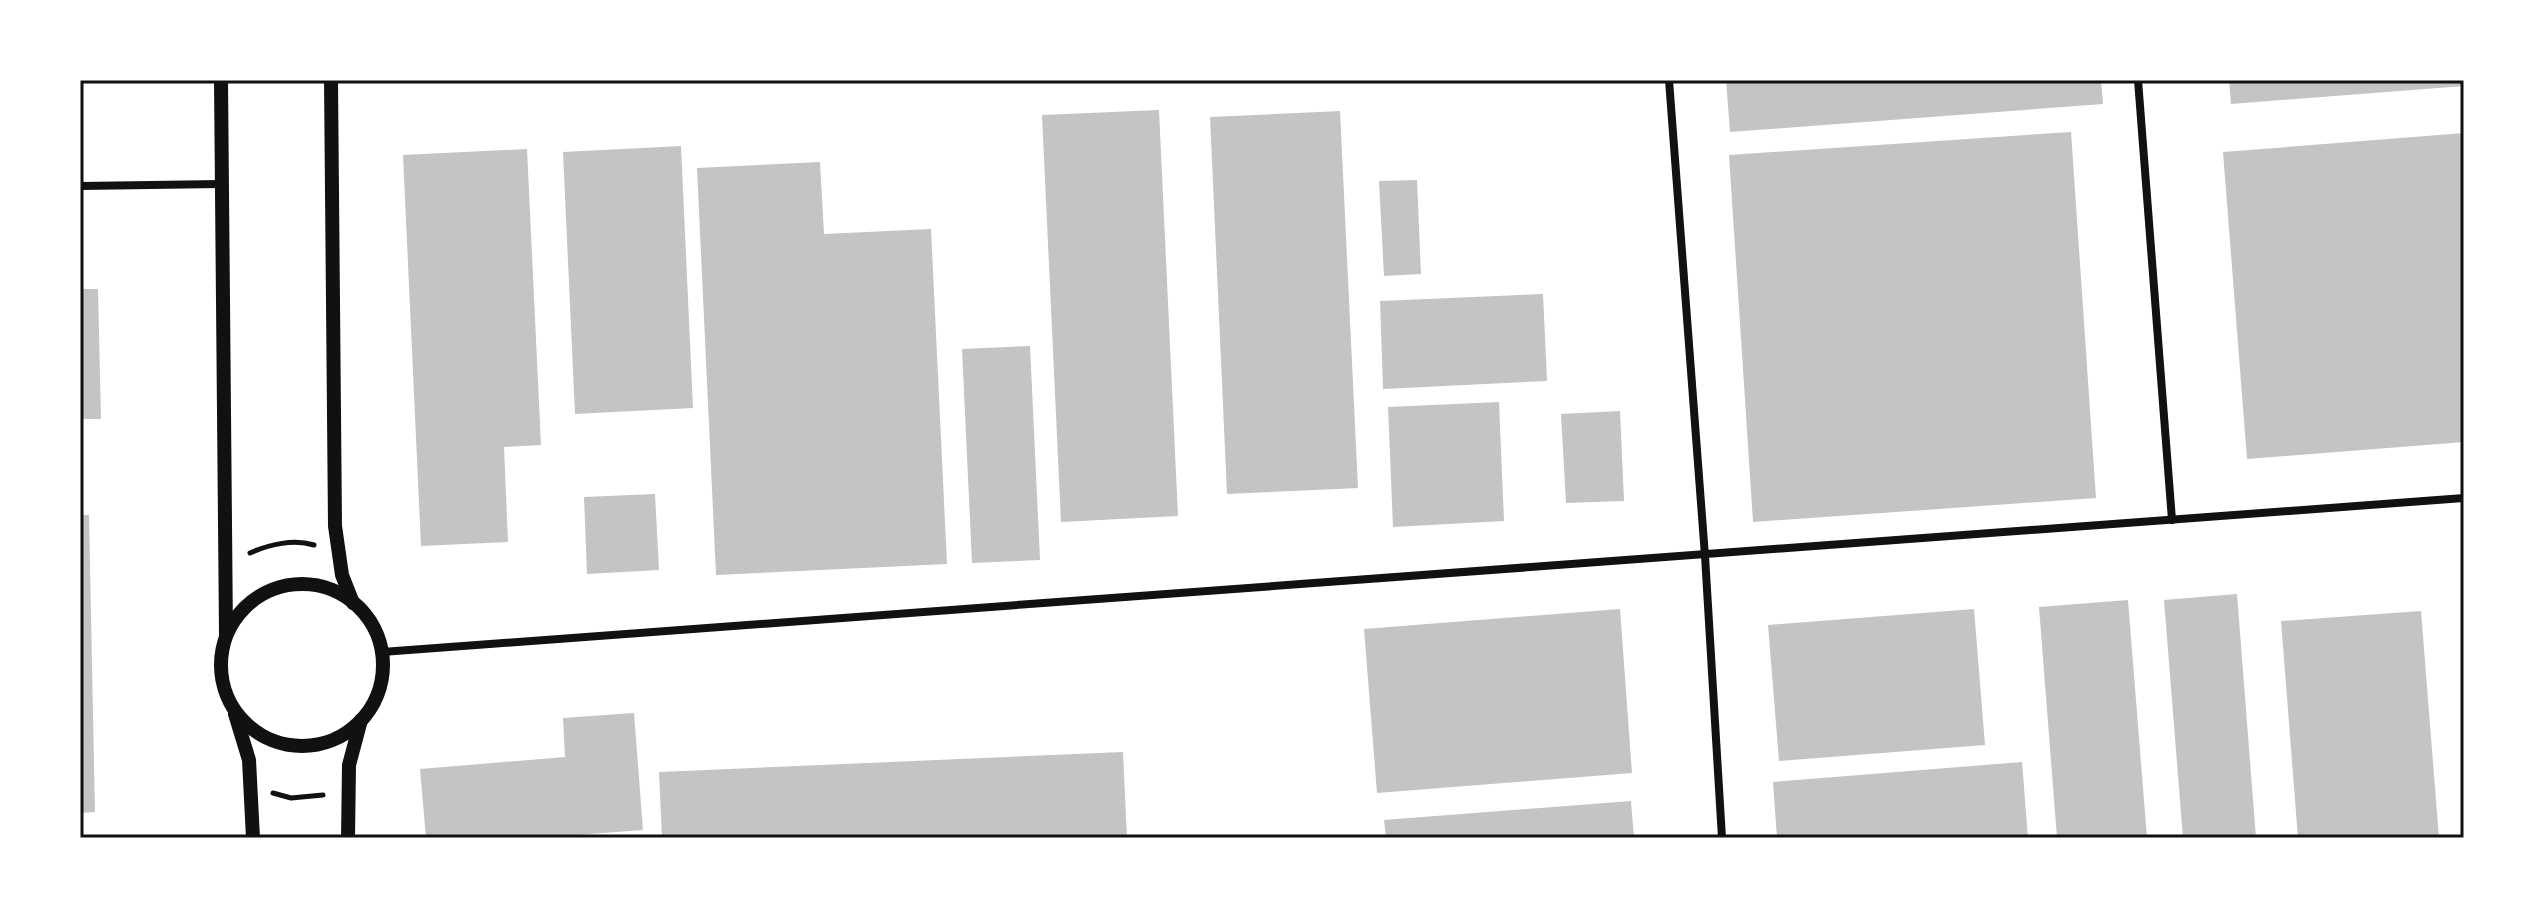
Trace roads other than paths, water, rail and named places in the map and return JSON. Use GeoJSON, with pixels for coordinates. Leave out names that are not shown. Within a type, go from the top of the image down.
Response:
{"type":"FeatureCollection","features":[{"type":"Feature","properties":{"kind":"street"},"geometry":{"type":"LineString","coordinates":[[221,80],[226,634],[221,660],[224,685],[249,760],[253,838]]}},
{"type":"Feature","properties":{"kind":"street"},"geometry":{"type":"LineString","coordinates":[[331,80],[335,526],[337,554],[353,603]]}},
{"type":"Feature","properties":{"kind":"street"},"geometry":{"type":"LineString","coordinates":[[1669,80],[1705,556],[1722,838]]}},
{"type":"Feature","properties":{"kind":"street"},"geometry":{"type":"LineString","coordinates":[[2138,80],[2172,520]]}},
{"type":"Feature","properties":{"kind":"street"},"geometry":{"type":"LineString","coordinates":[[80,186],[221,184]]}},
{"type":"Feature","properties":{"kind":"street"},"geometry":{"type":"LineString","coordinates":[[382,652],[2464,498]]}},
{"type":"Feature","properties":{"kind":"street"},"geometry":{"type":"LineString","coordinates":[[226,634],[241,611],[262,593],[288,584],[316,584],[342,594],[363,612],[375,631],[382,652],[382,676],[375,699],[362,719],[349,765],[348,838]]}},
{"type":"Feature","properties":{"kind":"street"},"geometry":{"type":"LineString","coordinates":[[234,709],[251,729],[273,741],[296,746],[321,744],[343,734],[362,719]]}}]}
